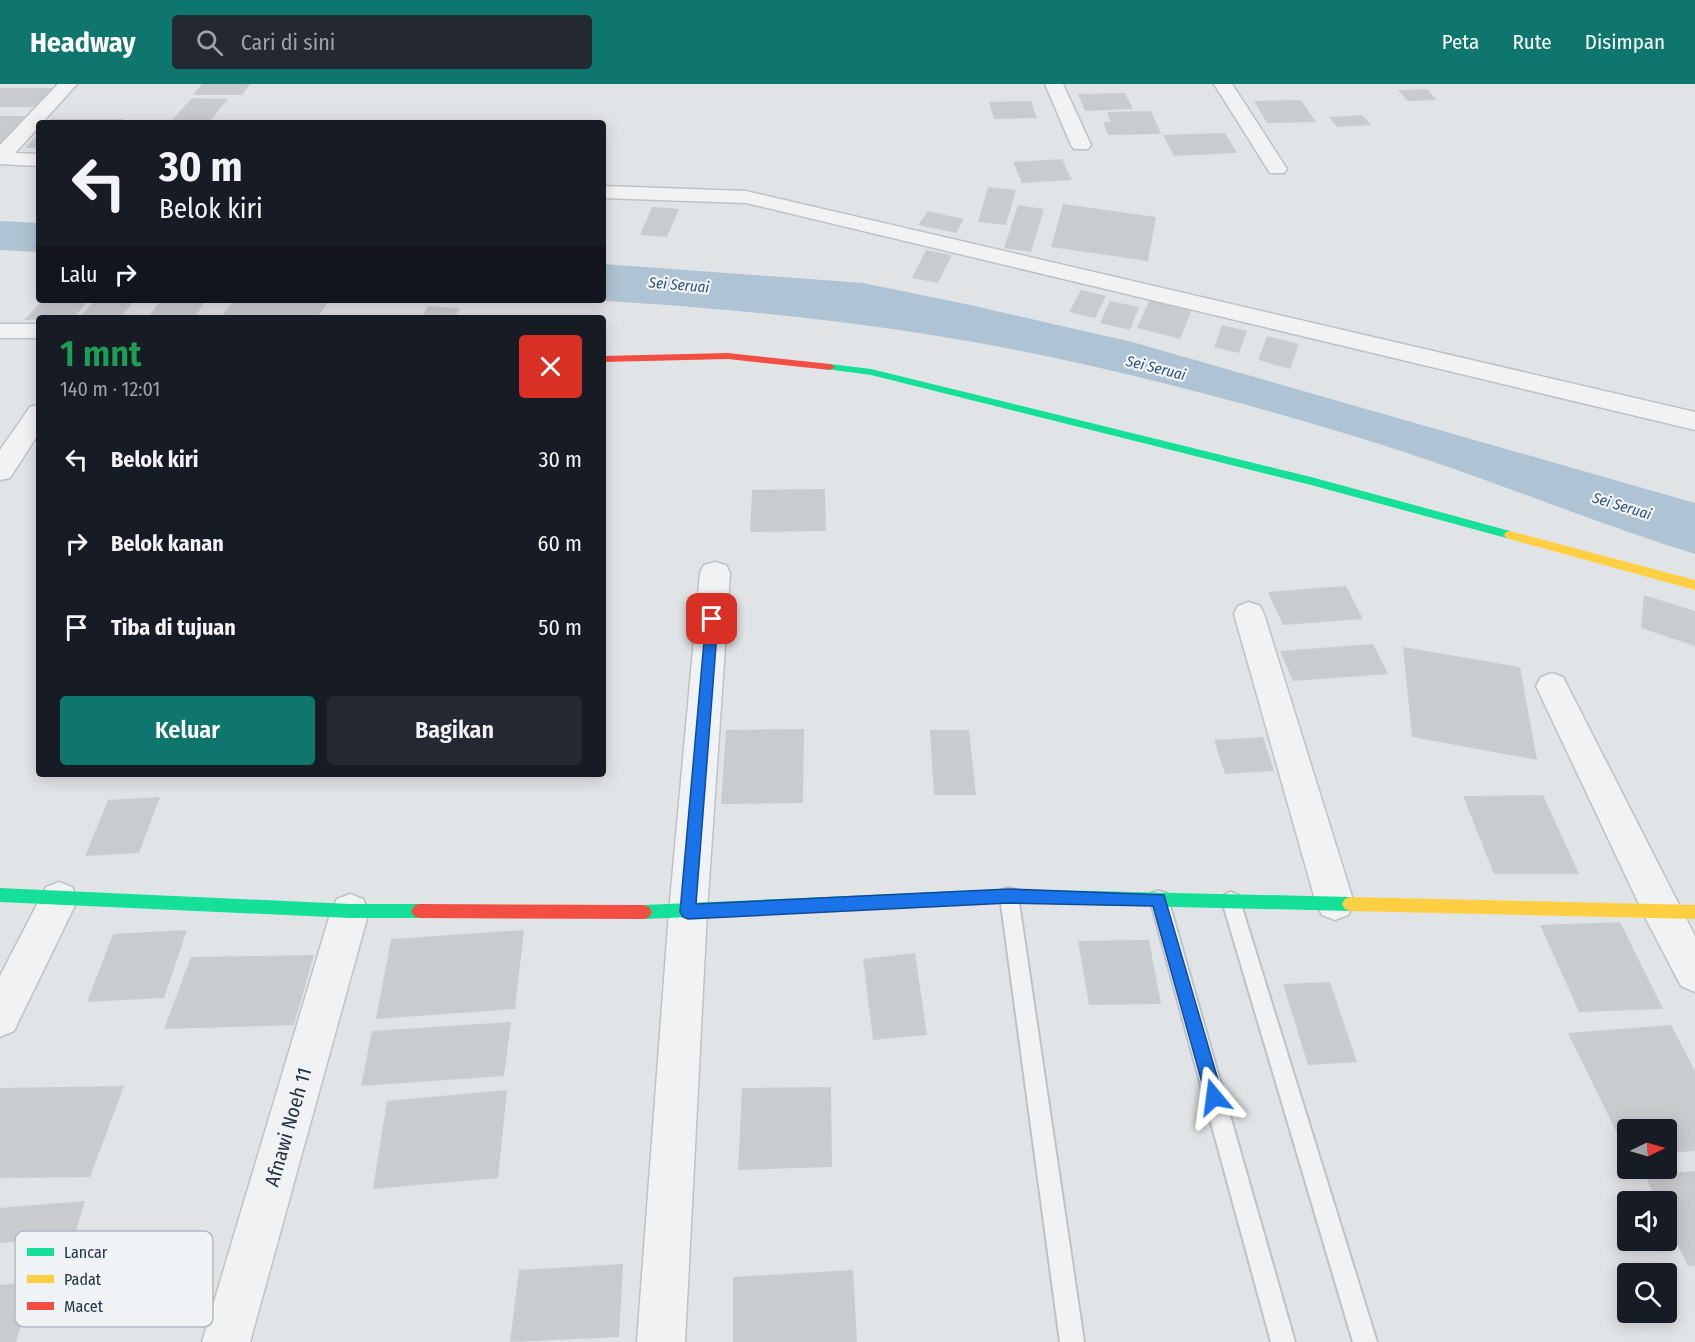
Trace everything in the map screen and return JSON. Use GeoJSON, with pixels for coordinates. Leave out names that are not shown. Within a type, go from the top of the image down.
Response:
{"type":"FeatureCollection","features":[{"type":"Feature","properties":{"kind":"street"},"geometry":{"type":"LineString","coordinates":[[0,157],[68,84]]}},
{"type":"Feature","properties":{"kind":"street"},"geometry":{"type":"LineString","coordinates":[[1054,84],[1081,145]]}},
{"type":"Feature","properties":{"kind":"street"},"geometry":{"type":"LineString","coordinates":[[1223,84],[1277,169]]}},
{"type":"Feature","properties":{"kind":"street"},"geometry":{"type":"LineString","coordinates":[[0,157],[36,160]]}},
{"type":"Feature","properties":{"kind":"street"},"geometry":{"type":"LineString","coordinates":[[606,192],[746,197],[1695,421]]}},
{"type":"Feature","properties":{"kind":"street"},"geometry":{"type":"LineString","coordinates":[[0,331],[36,331]]}},
{"type":"Feature","properties":{"kind":"street"},"geometry":{"type":"LineString","coordinates":[[606,359],[728,356],[871,372],[1311,481],[1695,585]]}},
{"type":"Feature","properties":{"kind":"street"},"geometry":{"type":"LineString","coordinates":[[0,471],[36,417]]}},
{"type":"Feature","properties":{"kind":"street"},"geometry":{"type":"LineString","coordinates":[[661,1342],[688,912],[716,573]]}},
{"type":"Feature","properties":{"kind":"street"},"geometry":{"type":"LineString","coordinates":[[1249,614],[1335,903]]}},
{"type":"Feature","properties":{"kind":"street"},"geometry":{"type":"LineString","coordinates":[[1552,686],[1678,911],[1695,974]]}},
{"type":"Feature","properties":{"kind":"street"},"geometry":{"type":"LineString","coordinates":[[0,895],[350,911],[688,912],[1009,896],[1678,911]]}},
{"type":"Feature","properties":{"kind":"street"},"geometry":{"type":"LineString","coordinates":[[0,1017],[59,899]]}},
{"type":"Feature","properties":{"kind":"street","name":"Afnawi Noeh 11"},"geometry":{"type":"LineString","coordinates":[[226,1342],[350,911]]}},
{"type":"Feature","properties":{"kind":"lane"},"geometry":{"type":"LineString","coordinates":[[1009,896],[1072,1342]]}},
{"type":"Feature","properties":{"kind":"lane"},"geometry":{"type":"LineString","coordinates":[[1159,900],[1283,1342]]}},
{"type":"Feature","properties":{"kind":"lane"},"geometry":{"type":"LineString","coordinates":[[1231,901],[1365,1342]]}},
{"type":"Feature","properties":{"kind":"water"},"geometry":{"type":"Polygon","coordinates":[[[0,221],[36,223],[36,252],[0,250],[0,221]]]}},
{"type":"Feature","properties":{"kind":"water","name":"Sei Seruai"},"geometry":{"type":"Polygon","coordinates":[[[606,264],[863,283],[1132,342],[1695,503],[1695,554],[1402,451],[1203,393],[1098,367],[991,345],[852,323],[721,309],[606,301],[606,264]]]}},
{"type":"Feature","properties":{"kind":"building"},"geometry":{"type":"Polygon","coordinates":[[[202,84],[250,84],[242,95],[193,95],[202,84]]]}},
{"type":"Feature","properties":{"kind":"building"},"geometry":{"type":"Polygon","coordinates":[[[0,88],[54,88],[35,107],[0,107],[0,88]]]}},
{"type":"Feature","properties":{"kind":"building"},"geometry":{"type":"Polygon","coordinates":[[[1427,89],[1437,100],[1408,101],[1398,90],[1427,89]]]}},
{"type":"Feature","properties":{"kind":"building"},"geometry":{"type":"Polygon","coordinates":[[[1125,93],[1133,109],[1085,111],[1078,94],[1125,93]]]}},
{"type":"Feature","properties":{"kind":"building"},"geometry":{"type":"Polygon","coordinates":[[[192,98],[228,99],[211,120],[172,120],[192,98]]]}},
{"type":"Feature","properties":{"kind":"building"},"geometry":{"type":"Polygon","coordinates":[[[1301,100],[1316,122],[1267,123],[1254,101],[1301,100]]]}},
{"type":"Feature","properties":{"kind":"building"},"geometry":{"type":"Polygon","coordinates":[[[1031,101],[1037,118],[994,119],[989,102],[1031,101]]]}},
{"type":"Feature","properties":{"kind":"building"},"geometry":{"type":"Polygon","coordinates":[[[1151,111],[1161,134],[1108,135],[1103,122],[1111,122],[1107,112],[1151,111]]]}},
{"type":"Feature","properties":{"kind":"building"},"geometry":{"type":"Polygon","coordinates":[[[1362,115],[1371,125],[1337,127],[1329,117],[1362,115]]]}},
{"type":"Feature","properties":{"kind":"building"},"geometry":{"type":"Polygon","coordinates":[[[0,116],[33,116],[5,145],[0,145],[0,116]]]}},
{"type":"Feature","properties":{"kind":"building"},"geometry":{"type":"Polygon","coordinates":[[[52,119],[124,119],[123,120],[52,119]]]}},
{"type":"Feature","properties":{"kind":"building"},"geometry":{"type":"Polygon","coordinates":[[[1225,133],[1237,153],[1174,156],[1163,135],[1225,133]]]}},
{"type":"Feature","properties":{"kind":"building"},"geometry":{"type":"Polygon","coordinates":[[[36,136],[36,148],[25,148],[36,136]]]}},
{"type":"Feature","properties":{"kind":"building"},"geometry":{"type":"Polygon","coordinates":[[[1062,159],[1072,180],[1022,183],[1013,162],[1062,159]]]}},
{"type":"Feature","properties":{"kind":"building"},"geometry":{"type":"Polygon","coordinates":[[[988,187],[1016,190],[1006,225],[978,222],[988,187]]]}},
{"type":"Feature","properties":{"kind":"building"},"geometry":{"type":"Polygon","coordinates":[[[1063,204],[1156,217],[1148,261],[1051,247],[1063,204]]]}},
{"type":"Feature","properties":{"kind":"building"},"geometry":{"type":"Polygon","coordinates":[[[1018,205],[1044,209],[1031,252],[1004,248],[1018,205]]]}},
{"type":"Feature","properties":{"kind":"building"},"geometry":{"type":"Polygon","coordinates":[[[652,207],[679,209],[667,237],[640,235],[652,207]]]}},
{"type":"Feature","properties":{"kind":"building"},"geometry":{"type":"Polygon","coordinates":[[[928,211],[964,219],[956,233],[918,225],[928,211]]]}},
{"type":"Feature","properties":{"kind":"building"},"geometry":{"type":"Polygon","coordinates":[[[926,250],[952,255],[938,283],[912,278],[926,250]]]}},
{"type":"Feature","properties":{"kind":"building"},"geometry":{"type":"Polygon","coordinates":[[[1081,290],[1106,296],[1095,318],[1069,312],[1081,290]]]}},
{"type":"Feature","properties":{"kind":"building"},"geometry":{"type":"Polygon","coordinates":[[[1150,299],[1192,309],[1180,339],[1137,328],[1150,299]]]}},
{"type":"Feature","properties":{"kind":"building"},"geometry":{"type":"Polygon","coordinates":[[[1110,301],[1139,307],[1130,330],[1100,323],[1110,301]]]}},
{"type":"Feature","properties":{"kind":"building"},"geometry":{"type":"Polygon","coordinates":[[[40,303],[86,303],[76,315],[36,315],[36,320],[24,320],[40,303]]]}},
{"type":"Feature","properties":{"kind":"building"},"geometry":{"type":"Polygon","coordinates":[[[92,303],[132,303],[122,315],[82,315],[92,303]]]}},
{"type":"Feature","properties":{"kind":"building"},"geometry":{"type":"Polygon","coordinates":[[[159,303],[204,303],[196,315],[150,315],[159,303]]]}},
{"type":"Feature","properties":{"kind":"building"},"geometry":{"type":"Polygon","coordinates":[[[232,303],[327,303],[319,315],[222,315],[232,303]]]}},
{"type":"Feature","properties":{"kind":"building"},"geometry":{"type":"Polygon","coordinates":[[[428,306],[460,308],[456,315],[423,315],[428,306]]]}},
{"type":"Feature","properties":{"kind":"building"},"geometry":{"type":"Polygon","coordinates":[[[1222,325],[1247,331],[1239,353],[1214,347],[1222,325]]]}},
{"type":"Feature","properties":{"kind":"building"},"geometry":{"type":"Polygon","coordinates":[[[1267,336],[1299,344],[1290,369],[1258,360],[1267,336]]]}},
{"type":"Feature","properties":{"kind":"building"},"geometry":{"type":"Polygon","coordinates":[[[825,489],[826,531],[750,532],[752,490],[825,489]]]}},
{"type":"Feature","properties":{"kind":"building"},"geometry":{"type":"Polygon","coordinates":[[[1346,586],[1363,619],[1283,625],[1268,592],[1346,586]]]}},
{"type":"Feature","properties":{"kind":"building"},"geometry":{"type":"Polygon","coordinates":[[[1644,595],[1695,611],[1695,646],[1641,628],[1644,595]]]}},
{"type":"Feature","properties":{"kind":"building"},"geometry":{"type":"Polygon","coordinates":[[[1373,644],[1388,674],[1293,681],[1280,651],[1373,644]]]}},
{"type":"Feature","properties":{"kind":"building"},"geometry":{"type":"Polygon","coordinates":[[[1403,647],[1520,667],[1537,760],[1412,737],[1403,647]]]}},
{"type":"Feature","properties":{"kind":"building"},"geometry":{"type":"Polygon","coordinates":[[[804,729],[803,803],[721,804],[726,730],[804,729]]]}},
{"type":"Feature","properties":{"kind":"building"},"geometry":{"type":"Polygon","coordinates":[[[930,730],[969,730],[976,795],[934,795],[930,730]]]}},
{"type":"Feature","properties":{"kind":"building"},"geometry":{"type":"Polygon","coordinates":[[[1263,737],[1274,771],[1225,774],[1214,740],[1263,737]]]}},
{"type":"Feature","properties":{"kind":"building"},"geometry":{"type":"Polygon","coordinates":[[[1543,795],[1579,874],[1494,874],[1463,796],[1543,795]]]}},
{"type":"Feature","properties":{"kind":"building"},"geometry":{"type":"Polygon","coordinates":[[[160,797],[139,853],[85,856],[108,800],[160,797]]]}},
{"type":"Feature","properties":{"kind":"building"},"geometry":{"type":"Polygon","coordinates":[[[1620,922],[1663,1009],[1579,1012],[1540,925],[1620,922]]]}},
{"type":"Feature","properties":{"kind":"building"},"geometry":{"type":"Polygon","coordinates":[[[187,930],[164,998],[87,1002],[113,934],[187,930]]]}},
{"type":"Feature","properties":{"kind":"building"},"geometry":{"type":"Polygon","coordinates":[[[524,930],[515,1009],[376,1019],[391,939],[524,930]]]}},
{"type":"Feature","properties":{"kind":"building"},"geometry":{"type":"Polygon","coordinates":[[[1149,940],[1161,1004],[1089,1005],[1078,941],[1149,940]]]}},
{"type":"Feature","properties":{"kind":"building"},"geometry":{"type":"Polygon","coordinates":[[[915,953],[927,1035],[873,1040],[863,959],[915,953]]]}},
{"type":"Feature","properties":{"kind":"building"},"geometry":{"type":"Polygon","coordinates":[[[314,955],[294,1025],[164,1029],[191,957],[314,955]]]}},
{"type":"Feature","properties":{"kind":"building"},"geometry":{"type":"Polygon","coordinates":[[[1330,982],[1357,1062],[1308,1065],[1283,984],[1330,982]]]}},
{"type":"Feature","properties":{"kind":"building"},"geometry":{"type":"Polygon","coordinates":[[[511,1022],[504,1076],[361,1086],[372,1031],[511,1022]]]}},
{"type":"Feature","properties":{"kind":"building"},"geometry":{"type":"Polygon","coordinates":[[[1671,1025],[1695,1071],[1695,1151],[1677,1152],[1677,1119],[1617,1119],[1617,1133],[1568,1033],[1671,1025]]]}},
{"type":"Feature","properties":{"kind":"building"},"geometry":{"type":"Polygon","coordinates":[[[124,1086],[90,1177],[0,1178],[0,1088],[124,1086]]]}},
{"type":"Feature","properties":{"kind":"building"},"geometry":{"type":"Polygon","coordinates":[[[831,1087],[832,1167],[738,1170],[742,1088],[831,1087]]]}},
{"type":"Feature","properties":{"kind":"building"},"geometry":{"type":"Polygon","coordinates":[[[507,1090],[498,1178],[373,1189],[387,1101],[507,1090]]]}},
{"type":"Feature","properties":{"kind":"building"},"geometry":{"type":"Polygon","coordinates":[[[1695,1171],[1695,1266],[1688,1266],[1677,1244],[1677,1191],[1652,1191],[1647,1179],[1677,1179],[1677,1172],[1695,1171]]]}},
{"type":"Feature","properties":{"kind":"building"},"geometry":{"type":"Polygon","coordinates":[[[85,1201],[76,1231],[15,1231],[15,1242],[0,1243],[0,1208],[85,1201]]]}},
{"type":"Feature","properties":{"kind":"building"},"geometry":{"type":"Polygon","coordinates":[[[623,1264],[619,1337],[510,1342],[519,1270],[623,1264]]]}},
{"type":"Feature","properties":{"kind":"building"},"geometry":{"type":"Polygon","coordinates":[[[853,1270],[857,1342],[733,1342],[733,1277],[853,1270]]]}},
{"type":"Feature","properties":{"kind":"building"},"geometry":{"type":"Polygon","coordinates":[[[15,1283],[15,1327],[20,1327],[16,1342],[0,1342],[0,1285],[15,1283]]]}},
{"type":"Feature","properties":{"kind":"traffic: fast"},"geometry":{"type":"LineString","coordinates":[[830,367],[871,372],[1311,481],[1510,535]]}},
{"type":"Feature","properties":{"kind":"traffic: fast"},"geometry":{"type":"LineString","coordinates":[[0,895],[350,911],[419,911]]}},
{"type":"Feature","properties":{"kind":"traffic: fast"},"geometry":{"type":"LineString","coordinates":[[644,912],[1009,896],[1350,904]]}},
{"type":"Feature","properties":{"kind":"traffic: slow"},"geometry":{"type":"LineString","coordinates":[[1510,535],[1695,585]]}},
{"type":"Feature","properties":{"kind":"traffic: slow"},"geometry":{"type":"LineString","coordinates":[[1350,904],[1695,912]]}},
{"type":"Feature","properties":{"kind":"traffic: jam"},"geometry":{"type":"LineString","coordinates":[[606,359],[728,356],[830,367]]}},
{"type":"Feature","properties":{"kind":"traffic: jam"},"geometry":{"type":"LineString","coordinates":[[419,911],[644,912]]}},
{"type":"Feature","properties":{"kind":"route"},"geometry":{"type":"LineString","coordinates":[[712,619],[688,912],[1009,896],[1159,900],[1214,1097]]}}]}
